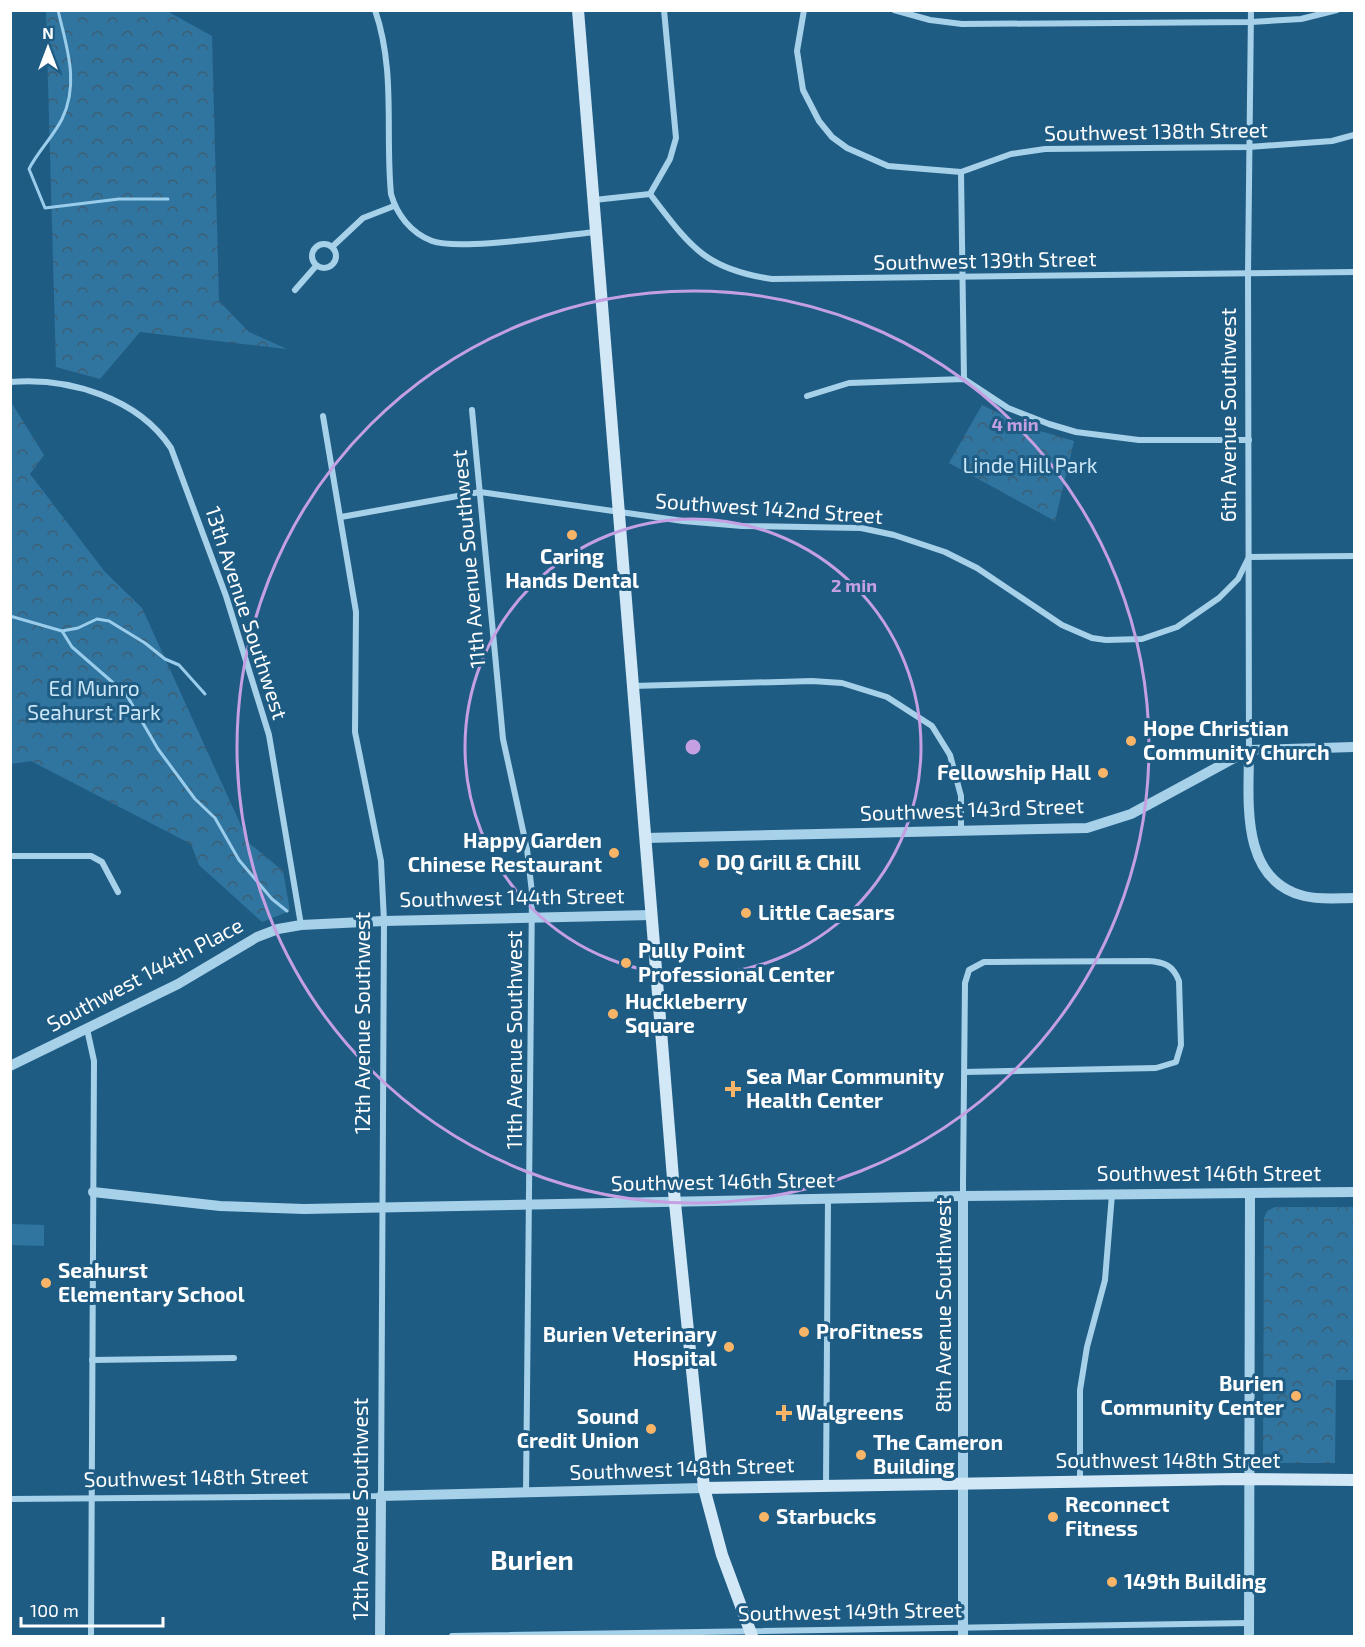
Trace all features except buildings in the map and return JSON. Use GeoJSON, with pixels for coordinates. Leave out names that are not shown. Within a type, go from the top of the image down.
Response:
{"type":"FeatureCollection","features":[{"type":"Feature","properties":{"kind":"main road"},"geometry":{"type":"LineString","coordinates":[[578,10],[675,1203],[704,1488],[722,1555],[751,1633]]}},
{"type":"Feature","properties":{"kind":"main road","name":"Southwest 148th Street"},"geometry":{"type":"LineString","coordinates":[[704,1488],[1080,1481],[1354,1480]]}},
{"type":"Feature","properties":{"kind":"street"},"geometry":{"type":"LineString","coordinates":[[375,10],[387,50],[391,96],[390,177],[394,206],[408,225],[419,234],[444,244],[597,232]]}},
{"type":"Feature","properties":{"kind":"street"},"geometry":{"type":"LineString","coordinates":[[594,200],[650,194],[670,159],[676,138],[664,10]]}},
{"type":"Feature","properties":{"kind":"street"},"geometry":{"type":"LineString","coordinates":[[804,10],[798,34],[798,69],[809,105],[832,137],[867,159],[888,166],[961,172],[964,379]]}},
{"type":"Feature","properties":{"kind":"street"},"geometry":{"type":"LineString","coordinates":[[894,10],[930,20],[962,24],[1251,22],[1301,19],[1337,10]]}},
{"type":"Feature","properties":{"kind":"street","name":"6th Avenue Southwest"},"geometry":{"type":"LineString","coordinates":[[1251,10],[1248,147],[1249,819],[1255,852],[1267,871],[1280,884],[1305,897],[1354,898]]}},
{"type":"Feature","properties":{"kind":"street","name":"Southwest 138th Street"},"geometry":{"type":"LineString","coordinates":[[961,172],[1011,154],[1045,149],[1248,147],[1332,141],[1354,135]]}},
{"type":"Feature","properties":{"kind":"street","name":"Southwest 139th Street"},"geometry":{"type":"LineString","coordinates":[[650,194],[690,245],[726,269],[747,276],[772,279],[1354,272]]}},
{"type":"Feature","properties":{"kind":"street"},"geometry":{"type":"LineString","coordinates":[[332,247],[363,218],[394,206]]}},
{"type":"Feature","properties":{"kind":"street"},"geometry":{"type":"LineString","coordinates":[[324,244],[332,247],[336,258],[332,266],[324,268],[316,266],[312,254],[316,247],[324,244]]}},
{"type":"Feature","properties":{"kind":"street"},"geometry":{"type":"LineString","coordinates":[[295,290],[316,266]]}},
{"type":"Feature","properties":{"kind":"street"},"geometry":{"type":"LineString","coordinates":[[807,396],[849,383],[964,379],[1008,408],[1076,432],[1139,440],[1248,440]]}},
{"type":"Feature","properties":{"kind":"street","name":"13th Avenue Southwest"},"geometry":{"type":"LineString","coordinates":[[10,382],[56,383],[103,396],[141,415],[161,432],[171,448],[226,596],[269,735],[301,925]]}},
{"type":"Feature","properties":{"kind":"street","name":"11th Avenue Southwest"},"geometry":{"type":"LineString","coordinates":[[472,410],[503,739],[528,857],[531,917],[531,1205],[526,1493]]}},
{"type":"Feature","properties":{"kind":"street","name":"12th Avenue Southwest"},"geometry":{"type":"LineString","coordinates":[[323,416],[356,612],[355,732],[381,861],[384,921],[380,1636]]}},
{"type":"Feature","properties":{"kind":"street","name":"Southwest 142nd Street"},"geometry":{"type":"LineString","coordinates":[[341,517],[480,492],[618,513],[742,526],[861,528],[894,535],[961,559],[1062,625],[1085,635],[1106,640],[1142,639],[1177,627],[1219,598],[1238,579],[1249,557]]}},
{"type":"Feature","properties":{"kind":"street"},"geometry":{"type":"LineString","coordinates":[[1249,557],[1354,556]]}},
{"type":"Feature","properties":{"kind":"street"},"geometry":{"type":"LineString","coordinates":[[632,686],[812,681],[842,683],[887,697],[932,726],[950,755],[961,796],[961,832]]}},
{"type":"Feature","properties":{"kind":"street","name":"Southwest 143rd Street"},"geometry":{"type":"LineString","coordinates":[[645,838],[1087,828],[1131,814],[1250,750],[1354,747]]}},
{"type":"Feature","properties":{"kind":"street"},"geometry":{"type":"LineString","coordinates":[[10,856],[91,856],[102,862],[118,892]]}},
{"type":"Feature","properties":{"kind":"street","name":"Southwest 144th Street"},"geometry":{"type":"LineString","coordinates":[[301,925],[652,915]]}},
{"type":"Feature","properties":{"kind":"street","name":"Southwest 144th Place"},"geometry":{"type":"LineString","coordinates":[[10,1066],[178,984],[257,938],[301,925]]}},
{"type":"Feature","properties":{"kind":"street","name":"8th Avenue Southwest"},"geometry":{"type":"LineString","coordinates":[[963,1632],[963,1196],[964,1072],[967,973],[976,965],[994,962],[1148,961],[1170,966],[1179,981],[1181,1045],[1176,1062],[1156,1068],[964,1072]]}},
{"type":"Feature","properties":{"kind":"street"},"geometry":{"type":"LineString","coordinates":[[87,1029],[94,1061],[91,1636]]}},
{"type":"Feature","properties":{"kind":"street","name":"Southwest 146th Street"},"geometry":{"type":"LineString","coordinates":[[93,1192],[260,1209],[675,1203],[828,1198],[1354,1192]]}},
{"type":"Feature","properties":{"kind":"street"},"geometry":{"type":"LineString","coordinates":[[1080,1481],[1080,1390],[1087,1347],[1105,1280],[1112,1194]]}},
{"type":"Feature","properties":{"kind":"street"},"geometry":{"type":"LineString","coordinates":[[1249,1636],[1250,1194]]}},
{"type":"Feature","properties":{"kind":"street"},"geometry":{"type":"LineString","coordinates":[[826,1485],[828,1198]]}},
{"type":"Feature","properties":{"kind":"street"},"geometry":{"type":"LineString","coordinates":[[92,1360],[234,1358]]}},
{"type":"Feature","properties":{"kind":"street","name":"Southwest 148th Street"},"geometry":{"type":"LineString","coordinates":[[10,1499],[381,1496],[704,1488]]}},
{"type":"Feature","properties":{"kind":"street","name":"Southwest 149th Street"},"geometry":{"type":"LineString","coordinates":[[452,1636],[963,1632],[1249,1623]]}},
{"type":"Feature","properties":{"kind":"green space"},"geometry":{"type":"Polygon","coordinates":[[[46,11],[167,11],[212,36],[219,301],[249,332],[287,349],[140,332],[100,379],[56,367],[46,11]]]}},
{"type":"Feature","properties":{"kind":"green space","name":"Ed Munro Seahurst Park"},"geometry":{"type":"Polygon","coordinates":[[[11,402],[44,455],[30,474],[105,572],[142,608],[249,843],[283,871],[290,911],[262,922],[199,865],[191,844],[31,761],[11,764],[11,402]]]}},
{"type":"Feature","properties":{"kind":"green space","name":"Linde Hill Park"},"geometry":{"type":"Polygon","coordinates":[[[982,405],[1027,427],[1074,441],[1055,521],[949,463],[982,405]]]}},
{"type":"Feature","properties":{"kind":"green space"},"geometry":{"type":"Polygon","coordinates":[[[1275,1207],[1354,1207],[1354,1380],[1336,1380],[1335,1463],[1270,1463],[1263,1458],[1264,1218],[1267,1211],[1275,1207]]]}},
{"type":"Feature","properties":{"kind":"green space"},"geometry":{"type":"Polygon","coordinates":[[[11,1224],[44,1225],[44,1246],[11,1245],[11,1224]]]}},
{"type":"Feature","properties":{"kind":"waterway"},"geometry":{"type":"LineString","coordinates":[[58,10],[70,64],[70,91],[62,119],[29,169],[45,208],[119,199],[168,199]]}},
{"type":"Feature","properties":{"kind":"waterway"},"geometry":{"type":"LineString","coordinates":[[10,616],[62,631],[72,647],[126,694],[158,749],[195,799],[215,818],[239,860],[272,899],[287,911]]}},
{"type":"Feature","properties":{"kind":"waterway"},"geometry":{"type":"LineString","coordinates":[[62,631],[78,628],[97,619],[109,621],[145,643],[165,659],[179,665],[205,694]]}},
{"type":"Feature","properties":{"kind":"place","name":"Caring Hands Dental"},"geometry":{"type":"Point","coordinates":[572,535]}},
{"type":"Feature","properties":{"kind":"place","name":"Hope Christian Community Church"},"geometry":{"type":"Point","coordinates":[1131,741]}},
{"type":"Feature","properties":{"kind":"place","name":"Fellowship Hall"},"geometry":{"type":"Point","coordinates":[1103,773]}},
{"type":"Feature","properties":{"kind":"place","name":"Happy Garden Chinese Restaurant"},"geometry":{"type":"Point","coordinates":[614,853]}},
{"type":"Feature","properties":{"kind":"place","name":"DQ Grill & Chill"},"geometry":{"type":"Point","coordinates":[704,863]}},
{"type":"Feature","properties":{"kind":"place","name":"Little Caesars"},"geometry":{"type":"Point","coordinates":[746,913]}},
{"type":"Feature","properties":{"kind":"place","name":"Pully Point Professional Center"},"geometry":{"type":"Point","coordinates":[626,963]}},
{"type":"Feature","properties":{"kind":"place","name":"Huckleberry Square"},"geometry":{"type":"Point","coordinates":[613,1014]}},
{"type":"Feature","properties":{"kind":"place","name":"Sea Mar Community Health Center"},"geometry":{"type":"Point","coordinates":[733,1089]}},
{"type":"Feature","properties":{"kind":"place","name":"Seahurst Elementary School"},"geometry":{"type":"Point","coordinates":[46,1283]}},
{"type":"Feature","properties":{"kind":"place","name":"ProFitness"},"geometry":{"type":"Point","coordinates":[804,1332]}},
{"type":"Feature","properties":{"kind":"place","name":"Burien Veterinary Hospital"},"geometry":{"type":"Point","coordinates":[729,1347]}},
{"type":"Feature","properties":{"kind":"place","name":"Burien Community Center"},"geometry":{"type":"Point","coordinates":[1296,1396]}},
{"type":"Feature","properties":{"kind":"place","name":"Walgreens"},"geometry":{"type":"Point","coordinates":[784,1413]}},
{"type":"Feature","properties":{"kind":"place","name":"Sound Credit Union"},"geometry":{"type":"Point","coordinates":[651,1429]}},
{"type":"Feature","properties":{"kind":"place","name":"The Cameron Building"},"geometry":{"type":"Point","coordinates":[861,1455]}},
{"type":"Feature","properties":{"kind":"place","name":"Starbucks"},"geometry":{"type":"Point","coordinates":[764,1517]}},
{"type":"Feature","properties":{"kind":"place","name":"Reconnect Fitness"},"geometry":{"type":"Point","coordinates":[1053,1517]}},
{"type":"Feature","properties":{"kind":"place","name":"149th Building"},"geometry":{"type":"Point","coordinates":[1112,1582]}},
{"type":"Feature","properties":{"kind":"district","name":"Burien"},"geometry":{"type":"Point","coordinates":[532,1561]}}]}
